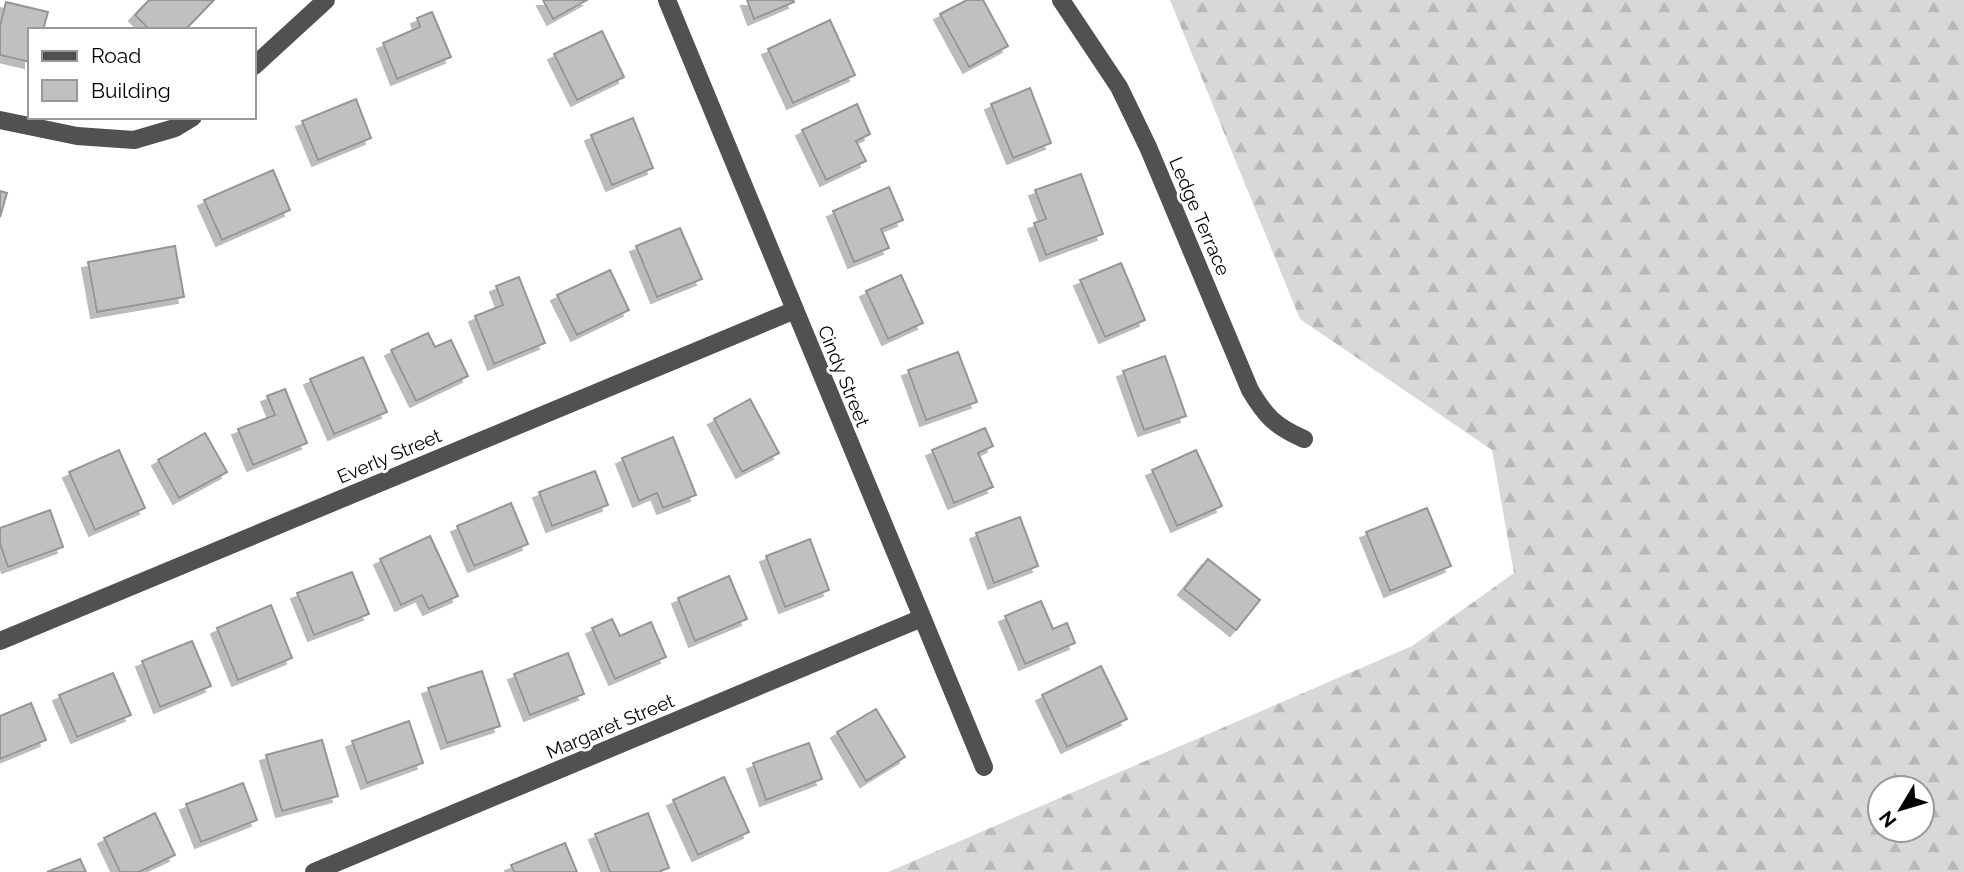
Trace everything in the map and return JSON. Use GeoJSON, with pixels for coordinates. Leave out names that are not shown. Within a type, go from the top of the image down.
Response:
{"type":"FeatureCollection","features":[{"type":"Feature","properties":{"kind":"street"},"geometry":{"type":"LineString","coordinates":[[256,64],[326,0]]}},
{"type":"Feature","properties":{"kind":"street","name":"Cindy Street"},"geometry":{"type":"LineString","coordinates":[[667,0],[984,767]]}},
{"type":"Feature","properties":{"kind":"street","name":"Ledge Terrace"},"geometry":{"type":"LineString","coordinates":[[1061,0],[1119,87],[1148,147],[1250,390],[1262,411],[1275,425],[1304,439]]}},
{"type":"Feature","properties":{"kind":"street"},"geometry":{"type":"LineString","coordinates":[[0,120],[77,136],[134,140],[175,128],[190,119]]}},
{"type":"Feature","properties":{"kind":"street","name":"Everly Street"},"geometry":{"type":"LineString","coordinates":[[0,640],[794,310]]}},
{"type":"Feature","properties":{"kind":"street","name":"Margaret Street"},"geometry":{"type":"LineString","coordinates":[[314,872],[922,618]]}},
{"type":"Feature","properties":{"kind":"green space"},"geometry":{"type":"Polygon","coordinates":[[[1170,0],[1964,0],[1964,872],[888,872],[1412,646],[1514,573],[1492,450],[1300,319],[1170,0]]]}},
{"type":"Feature","properties":{"kind":"building"},"geometry":{"type":"Polygon","coordinates":[[[149,0],[214,0],[187,28],[148,28],[135,15],[149,0]]]}},
{"type":"Feature","properties":{"kind":"building"},"geometry":{"type":"Polygon","coordinates":[[[543,0],[587,0],[553,19],[543,0]]]}},
{"type":"Feature","properties":{"kind":"building"},"geometry":{"type":"Polygon","coordinates":[[[747,0],[793,0],[794,2],[754,19],[747,0]]]}},
{"type":"Feature","properties":{"kind":"building"},"geometry":{"type":"Polygon","coordinates":[[[967,0],[983,0],[1008,46],[969,67],[940,14],[967,0]]]}},
{"type":"Feature","properties":{"kind":"building"},"geometry":{"type":"Polygon","coordinates":[[[6,2],[48,12],[44,28],[28,28],[28,62],[0,55],[0,26],[6,2]]]}},
{"type":"Feature","properties":{"kind":"building"},"geometry":{"type":"Polygon","coordinates":[[[432,12],[451,57],[397,79],[383,43],[420,27],[417,18],[432,12]]]}},
{"type":"Feature","properties":{"kind":"building"},"geometry":{"type":"Polygon","coordinates":[[[830,20],[855,75],[793,103],[768,49],[830,20]]]}},
{"type":"Feature","properties":{"kind":"building"},"geometry":{"type":"Polygon","coordinates":[[[602,31],[624,77],[577,100],[554,54],[602,31]]]}},
{"type":"Feature","properties":{"kind":"building"},"geometry":{"type":"Polygon","coordinates":[[[1030,88],[1051,143],[1013,158],[991,104],[1030,88]]]}},
{"type":"Feature","properties":{"kind":"building"},"geometry":{"type":"Polygon","coordinates":[[[356,99],[371,138],[318,160],[302,121],[356,99]]]}},
{"type":"Feature","properties":{"kind":"building"},"geometry":{"type":"Polygon","coordinates":[[[857,104],[870,134],[856,141],[866,161],[826,180],[802,130],[857,104]]]}},
{"type":"Feature","properties":{"kind":"building"},"geometry":{"type":"Polygon","coordinates":[[[633,118],[653,168],[612,185],[591,135],[633,118]]]}},
{"type":"Feature","properties":{"kind":"building"},"geometry":{"type":"Polygon","coordinates":[[[273,170],[290,210],[222,240],[204,200],[273,170]]]}},
{"type":"Feature","properties":{"kind":"building"},"geometry":{"type":"Polygon","coordinates":[[[1081,174],[1103,234],[1046,255],[1034,223],[1046,219],[1035,190],[1081,174]]]}},
{"type":"Feature","properties":{"kind":"building"},"geometry":{"type":"Polygon","coordinates":[[[889,187],[903,220],[881,229],[889,248],[854,262],[833,211],[889,187]]]}},
{"type":"Feature","properties":{"kind":"building"},"geometry":{"type":"Polygon","coordinates":[[[0,191],[7,193],[0,217],[0,191]]]}},
{"type":"Feature","properties":{"kind":"building"},"geometry":{"type":"Polygon","coordinates":[[[680,228],[702,279],[657,297],[636,246],[680,228]]]}},
{"type":"Feature","properties":{"kind":"building"},"geometry":{"type":"Polygon","coordinates":[[[175,246],[184,297],[97,312],[88,262],[175,246]]]}},
{"type":"Feature","properties":{"kind":"building"},"geometry":{"type":"Polygon","coordinates":[[[1121,263],[1145,320],[1105,337],[1080,280],[1121,263]]]}},
{"type":"Feature","properties":{"kind":"building"},"geometry":{"type":"Polygon","coordinates":[[[610,270],[629,310],[577,335],[557,295],[610,270]]]}},
{"type":"Feature","properties":{"kind":"building"},"geometry":{"type":"Polygon","coordinates":[[[901,275],[923,323],[888,339],[866,291],[901,275]]]}},
{"type":"Feature","properties":{"kind":"building"},"geometry":{"type":"Polygon","coordinates":[[[519,277],[545,343],[494,364],[475,316],[503,305],[496,286],[519,277]]]}},
{"type":"Feature","properties":{"kind":"building"},"geometry":{"type":"Polygon","coordinates":[[[428,333],[435,347],[451,340],[468,376],[416,401],[391,350],[428,333]]]}},
{"type":"Feature","properties":{"kind":"building"},"geometry":{"type":"Polygon","coordinates":[[[958,352],[977,402],[926,420],[908,370],[958,352]]]}},
{"type":"Feature","properties":{"kind":"building"},"geometry":{"type":"Polygon","coordinates":[[[1165,356],[1186,416],[1144,430],[1123,371],[1165,356]]]}},
{"type":"Feature","properties":{"kind":"building"},"geometry":{"type":"Polygon","coordinates":[[[363,357],[387,412],[334,434],[310,379],[363,357]]]}},
{"type":"Feature","properties":{"kind":"building"},"geometry":{"type":"Polygon","coordinates":[[[285,389],[307,443],[253,465],[238,429],[275,415],[267,396],[285,389]]]}},
{"type":"Feature","properties":{"kind":"building"},"geometry":{"type":"Polygon","coordinates":[[[750,399],[779,453],[742,472],[714,419],[750,399]]]}},
{"type":"Feature","properties":{"kind":"building"},"geometry":{"type":"Polygon","coordinates":[[[985,428],[993,446],[978,453],[993,487],[954,503],[932,450],[985,428]]]}},
{"type":"Feature","properties":{"kind":"building"},"geometry":{"type":"Polygon","coordinates":[[[205,433],[227,472],[179,498],[158,460],[205,433]]]}},
{"type":"Feature","properties":{"kind":"building"},"geometry":{"type":"Polygon","coordinates":[[[673,437],[696,495],[663,508],[657,493],[639,501],[622,458],[673,437]]]}},
{"type":"Feature","properties":{"kind":"building"},"geometry":{"type":"Polygon","coordinates":[[[119,450],[145,508],[95,530],[69,472],[119,450]]]}},
{"type":"Feature","properties":{"kind":"building"},"geometry":{"type":"Polygon","coordinates":[[[1196,450],[1222,506],[1177,526],[1152,470],[1196,450]]]}},
{"type":"Feature","properties":{"kind":"building"},"geometry":{"type":"Polygon","coordinates":[[[595,471],[608,505],[552,526],[539,492],[595,471]]]}},
{"type":"Feature","properties":{"kind":"building"},"geometry":{"type":"Polygon","coordinates":[[[511,503],[528,544],[474,566],[457,526],[511,503]]]}},
{"type":"Feature","properties":{"kind":"building"},"geometry":{"type":"Polygon","coordinates":[[[1427,508],[1451,566],[1390,591],[1366,532],[1427,508]]]}},
{"type":"Feature","properties":{"kind":"building"},"geometry":{"type":"Polygon","coordinates":[[[50,510],[63,547],[8,567],[0,544],[0,528],[50,510]]]}},
{"type":"Feature","properties":{"kind":"building"},"geometry":{"type":"Polygon","coordinates":[[[1020,517],[1038,566],[994,583],[976,533],[1020,517]]]}},
{"type":"Feature","properties":{"kind":"building"},"geometry":{"type":"Polygon","coordinates":[[[430,536],[458,596],[429,609],[422,595],[401,605],[380,559],[430,536]]]}},
{"type":"Feature","properties":{"kind":"building"},"geometry":{"type":"Polygon","coordinates":[[[810,539],[829,590],[785,607],[766,556],[810,539]]]}},
{"type":"Feature","properties":{"kind":"building"},"geometry":{"type":"Polygon","coordinates":[[[1208,559],[1260,600],[1236,630],[1184,589],[1208,559]]]}},
{"type":"Feature","properties":{"kind":"building"},"geometry":{"type":"Polygon","coordinates":[[[352,572],[369,614],[314,635],[297,593],[352,572]]]}},
{"type":"Feature","properties":{"kind":"building"},"geometry":{"type":"Polygon","coordinates":[[[729,576],[747,619],[695,641],[678,598],[729,576]]]}},
{"type":"Feature","properties":{"kind":"building"},"geometry":{"type":"Polygon","coordinates":[[[1041,601],[1053,629],[1067,623],[1075,643],[1025,664],[1005,616],[1041,601]]]}},
{"type":"Feature","properties":{"kind":"building"},"geometry":{"type":"Polygon","coordinates":[[[271,605],[292,658],[238,680],[217,628],[271,605]]]}},
{"type":"Feature","properties":{"kind":"building"},"geometry":{"type":"Polygon","coordinates":[[[612,619],[620,636],[651,622],[666,657],[615,679],[592,628],[612,619]]]}},
{"type":"Feature","properties":{"kind":"building"},"geometry":{"type":"Polygon","coordinates":[[[192,641],[211,686],[160,707],[142,661],[192,641]]]}},
{"type":"Feature","properties":{"kind":"building"},"geometry":{"type":"Polygon","coordinates":[[[568,653],[584,694],[530,715],[514,674],[568,653]]]}},
{"type":"Feature","properties":{"kind":"building"},"geometry":{"type":"Polygon","coordinates":[[[1101,666],[1127,719],[1067,747],[1042,695],[1101,666]]]}},
{"type":"Feature","properties":{"kind":"building"},"geometry":{"type":"Polygon","coordinates":[[[482,671],[500,726],[447,743],[428,688],[482,671]]]}},
{"type":"Feature","properties":{"kind":"building"},"geometry":{"type":"Polygon","coordinates":[[[113,673],[131,715],[77,737],[59,695],[113,673]]]}},
{"type":"Feature","properties":{"kind":"building"},"geometry":{"type":"Polygon","coordinates":[[[31,703],[46,740],[0,759],[0,716],[31,703]]]}},
{"type":"Feature","properties":{"kind":"building"},"geometry":{"type":"Polygon","coordinates":[[[876,709],[905,757],[866,781],[837,732],[876,709]]]}},
{"type":"Feature","properties":{"kind":"building"},"geometry":{"type":"Polygon","coordinates":[[[409,721],[423,763],[367,783],[352,741],[409,721]]]}},
{"type":"Feature","properties":{"kind":"building"},"geometry":{"type":"Polygon","coordinates":[[[322,740],[338,796],[282,811],[266,755],[322,740]]]}},
{"type":"Feature","properties":{"kind":"building"},"geometry":{"type":"Polygon","coordinates":[[[809,743],[822,779],[766,800],[753,763],[809,743]]]}},
{"type":"Feature","properties":{"kind":"building"},"geometry":{"type":"Polygon","coordinates":[[[724,777],[749,832],[698,855],[673,800],[724,777]]]}},
{"type":"Feature","properties":{"kind":"building"},"geometry":{"type":"Polygon","coordinates":[[[243,783],[257,820],[201,842],[186,804],[243,783]]]}},
{"type":"Feature","properties":{"kind":"building"},"geometry":{"type":"Polygon","coordinates":[[[155,813],[175,855],[139,872],[120,872],[104,838],[155,813]]]}},
{"type":"Feature","properties":{"kind":"building"},"geometry":{"type":"Polygon","coordinates":[[[648,813],[669,868],[658,872],[610,872],[595,834],[648,813]]]}},
{"type":"Feature","properties":{"kind":"building"},"geometry":{"type":"Polygon","coordinates":[[[565,843],[577,872],[514,872],[511,865],[565,843]]]}},
{"type":"Feature","properties":{"kind":"building"},"geometry":{"type":"Polygon","coordinates":[[[80,859],[86,872],[47,872],[80,859]]]}}]}
